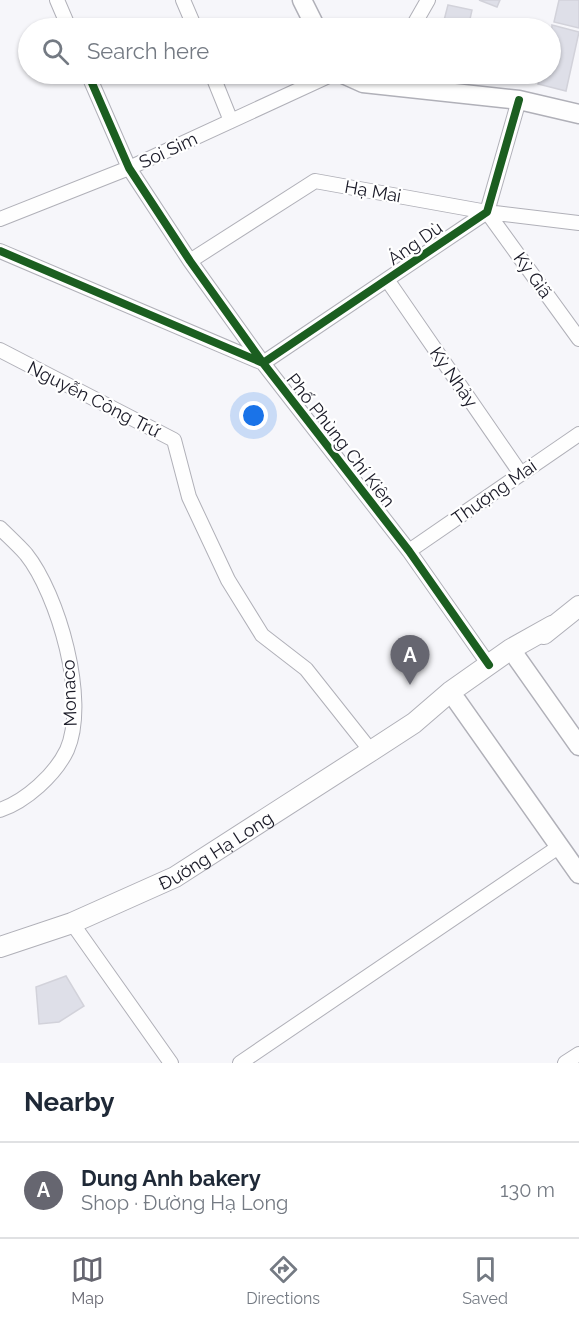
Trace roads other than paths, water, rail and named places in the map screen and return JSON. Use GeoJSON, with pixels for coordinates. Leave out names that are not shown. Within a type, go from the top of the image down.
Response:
{"type":"FeatureCollection","features":[{"type":"Feature","properties":{"kind":"main road","name":"Đường Hạ Long"},"geometry":{"type":"LineString","coordinates":[[0,947],[72,923],[175,876],[414,723],[489,664],[552,626],[579,606]]}},
{"type":"Feature","properties":{"kind":"main road","name":"Đường Hạ Long"},"geometry":{"type":"LineString","coordinates":[[414,723],[457,701],[517,658],[552,626]]}},
{"type":"Feature","properties":{"kind":"street"},"geometry":{"type":"LineString","coordinates":[[57,0],[65,18]]}},
{"type":"Feature","properties":{"kind":"street"},"geometry":{"type":"LineString","coordinates":[[183,0],[191,18]]}},
{"type":"Feature","properties":{"kind":"street"},"geometry":{"type":"LineString","coordinates":[[302,0],[311,18]]}},
{"type":"Feature","properties":{"kind":"street"},"geometry":{"type":"LineString","coordinates":[[418,18],[428,0]]}},
{"type":"Feature","properties":{"kind":"street","name":"Phố Phùng Chí Kiên"},"geometry":{"type":"LineString","coordinates":[[92,84],[129,168],[190,261],[263,363],[409,551],[489,664]]}},
{"type":"Feature","properties":{"kind":"street"},"geometry":{"type":"LineString","coordinates":[[217,84],[231,121]]}},
{"type":"Feature","properties":{"kind":"street","name":"Soi Sim"},"geometry":{"type":"LineString","coordinates":[[0,219],[129,168],[311,84]]}},
{"type":"Feature","properties":{"kind":"street"},"geometry":{"type":"LineString","coordinates":[[431,84],[579,114]]}},
{"type":"Feature","properties":{"kind":"street"},"geometry":{"type":"LineString","coordinates":[[487,212],[519,100]]}},
{"type":"Feature","properties":{"kind":"street","name":"Hạ Mai"},"geometry":{"type":"LineString","coordinates":[[190,261],[315,181],[487,212],[579,223]]}},
{"type":"Feature","properties":{"kind":"street","name":"Áng Dù"},"geometry":{"type":"LineString","coordinates":[[263,363],[388,281],[487,212]]}},
{"type":"Feature","properties":{"kind":"street","name":"Kỳ Giã"},"geometry":{"type":"LineString","coordinates":[[487,212],[579,339]]}},
{"type":"Feature","properties":{"kind":"street"},"geometry":{"type":"LineString","coordinates":[[0,251],[263,363]]}},
{"type":"Feature","properties":{"kind":"street","name":"Kỳ Nhảy"},"geometry":{"type":"LineString","coordinates":[[388,281],[521,474]]}},
{"type":"Feature","properties":{"kind":"street","name":"Nguyễn Công Trứ"},"geometry":{"type":"LineString","coordinates":[[0,350],[174,440],[189,496],[228,580],[262,635],[306,669],[371,751]]}},
{"type":"Feature","properties":{"kind":"street","name":"Thượng Mai"},"geometry":{"type":"LineString","coordinates":[[409,551],[579,434]]}},
{"type":"Feature","properties":{"kind":"street","name":"Monaco"},"geometry":{"type":"LineString","coordinates":[[0,528],[26,554],[52,603],[66,642],[72,672],[73,707],[67,749],[56,766],[42,783],[0,810]]}},
{"type":"Feature","properties":{"kind":"street"},"geometry":{"type":"LineString","coordinates":[[517,658],[579,746]]}},
{"type":"Feature","properties":{"kind":"street"},"geometry":{"type":"LineString","coordinates":[[457,701],[579,874]]}},
{"type":"Feature","properties":{"kind":"street"},"geometry":{"type":"LineString","coordinates":[[240,1063],[560,846]]}},
{"type":"Feature","properties":{"kind":"street"},"geometry":{"type":"LineString","coordinates":[[72,923],[171,1063]]}},
{"type":"Feature","properties":{"kind":"street"},"geometry":{"type":"LineString","coordinates":[[565,1063],[579,1054]]}},
{"type":"Feature","properties":{"kind":"place","name":"Dung Anh bakery"},"geometry":{"type":"Point","coordinates":[410,685]}}]}
